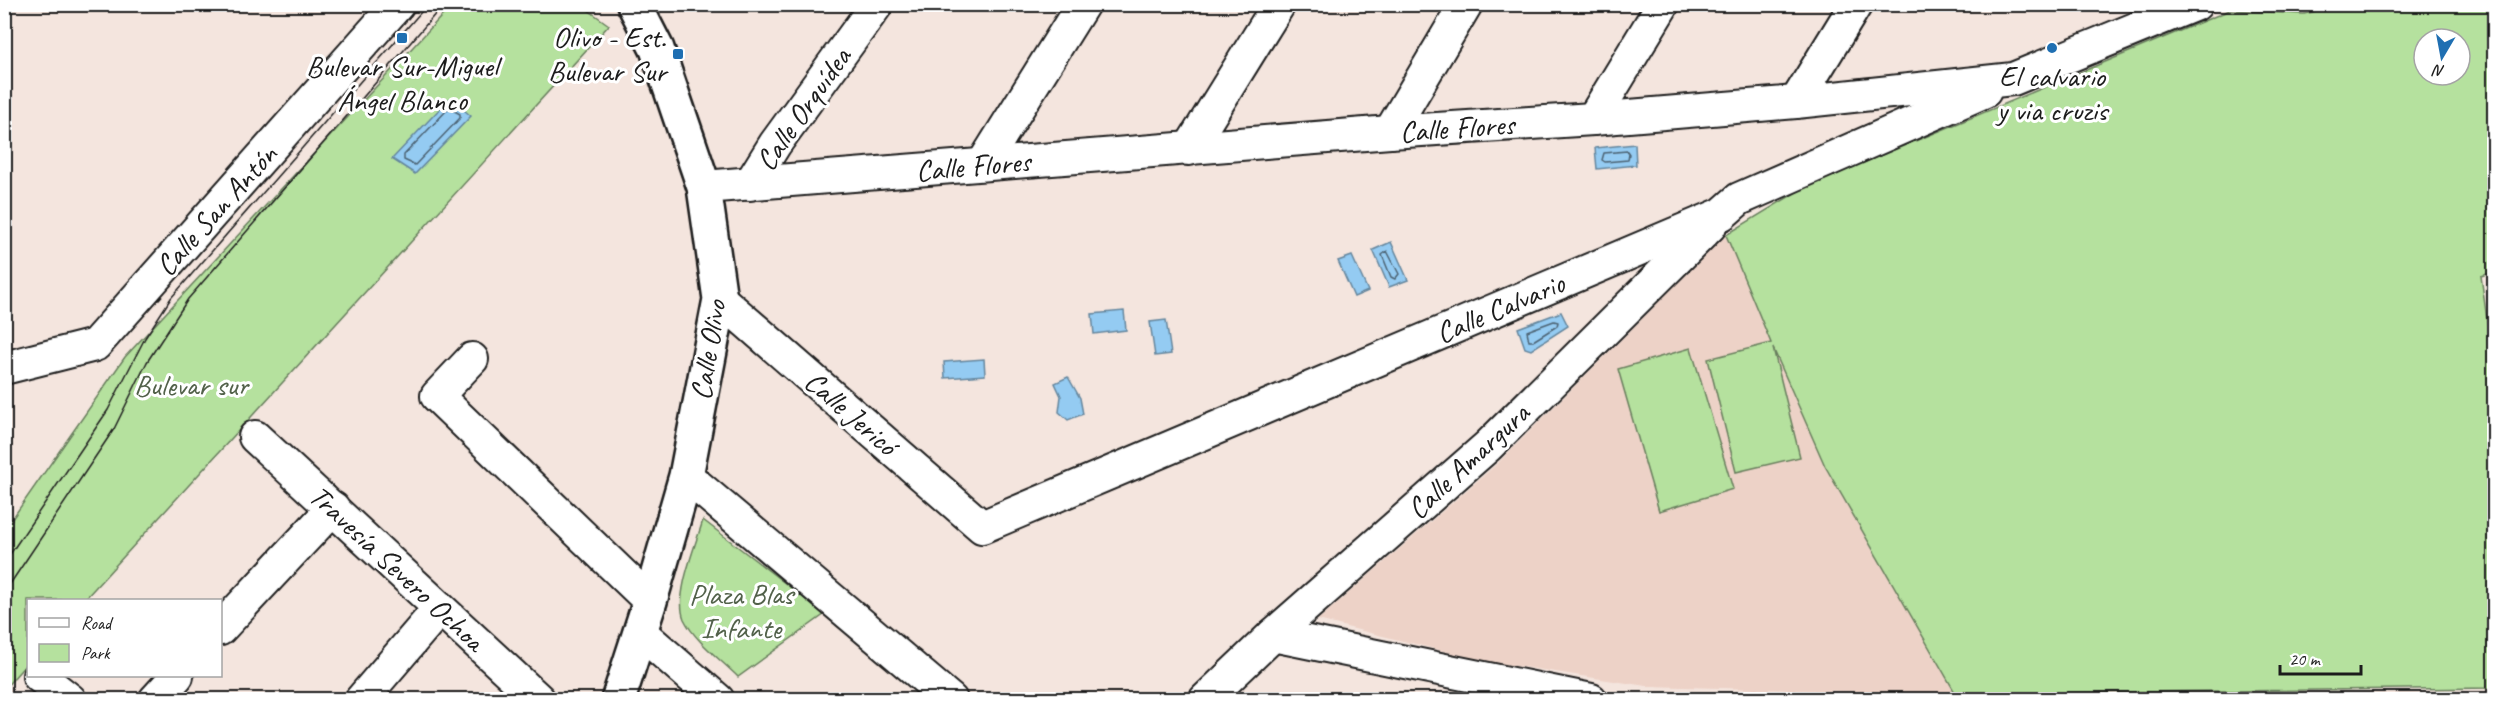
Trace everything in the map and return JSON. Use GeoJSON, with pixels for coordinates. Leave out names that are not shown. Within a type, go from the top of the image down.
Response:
{"type":"FeatureCollection","features":[{"type":"Feature","properties":{"kind":"street","name":"Calle San Antón"},"geometry":{"type":"LineString","coordinates":[[4,368],[95,345],[398,4]]}},
{"type":"Feature","properties":{"kind":"street","name":"Calle Olivo"},"geometry":{"type":"LineString","coordinates":[[618,699],[650,601],[686,476],[720,299],[704,187],[657,49],[634,4]]}},
{"type":"Feature","properties":{"kind":"street","name":"Calle Orquídea"},"geometry":{"type":"LineString","coordinates":[[750,184],[775,144],[877,4]]}},
{"type":"Feature","properties":{"kind":"street"},"geometry":{"type":"LineString","coordinates":[[983,164],[1083,4]]}},
{"type":"Feature","properties":{"kind":"street"},"geometry":{"type":"LineString","coordinates":[[1189,149],[1279,4]]}},
{"type":"Feature","properties":{"kind":"street"},"geometry":{"type":"LineString","coordinates":[[1390,132],[1466,4]]}},
{"type":"Feature","properties":{"kind":"street"},"geometry":{"type":"LineString","coordinates":[[1593,119],[1663,4]]}},
{"type":"Feature","properties":{"kind":"street"},"geometry":{"type":"LineString","coordinates":[[1796,102],[1856,4]]}},
{"type":"Feature","properties":{"kind":"street","name":"Calle Flores"},"geometry":{"type":"LineString","coordinates":[[704,187],[1390,132],[1593,119],[1796,102],[2013,79],[2196,4]]}},
{"type":"Feature","properties":{"kind":"street","name":"Calle Calvario"},"geometry":{"type":"LineString","coordinates":[[982,527],[1722,214],[1739,199],[2013,79]]}},
{"type":"Feature","properties":{"kind":"street","name":"Calle Amargura"},"geometry":{"type":"LineString","coordinates":[[1205,699],[1273,635],[1488,446],[1722,214]]}},
{"type":"Feature","properties":{"kind":"street","name":"Calle Jericó"},"geometry":{"type":"LineString","coordinates":[[720,299],[982,527]]}},
{"type":"Feature","properties":{"kind":"street"},"geometry":{"type":"LineString","coordinates":[[472,359],[437,396],[650,601]]}},
{"type":"Feature","properties":{"kind":"street","name":"Travesía Severo Ochoa"},"geometry":{"type":"LineString","coordinates":[[255,437],[539,699]]}},
{"type":"Feature","properties":{"kind":"street"},"geometry":{"type":"LineString","coordinates":[[686,476],[951,699]]}},
{"type":"Feature","properties":{"kind":"street"},"geometry":{"type":"LineString","coordinates":[[222,627],[333,508]]}},
{"type":"Feature","properties":{"kind":"street"},"geometry":{"type":"LineString","coordinates":[[361,699],[439,609]]}},
{"type":"Feature","properties":{"kind":"street"},"geometry":{"type":"LineString","coordinates":[[640,632],[718,699]]}},
{"type":"Feature","properties":{"kind":"street"},"geometry":{"type":"LineString","coordinates":[[1273,635],[1591,699]]}},
{"type":"Feature","properties":{"kind":"street"},"geometry":{"type":"LineString","coordinates":[[42,677],[70,699]]}},
{"type":"Feature","properties":{"kind":"street"},"geometry":{"type":"LineString","coordinates":[[155,699],[175,677]]}},
{"type":"Feature","properties":{"kind":"shaded area"},"geometry":{"type":"Polygon","coordinates":[[[1726,235],[1825,466],[1956,694],[1646,686],[1484,661],[1318,620],[1498,463],[1726,235]]]}},
{"type":"Feature","properties":{"kind":"green space","name":"Bulevar sur"},"geometry":{"type":"Polygon","coordinates":[[[452,5],[581,5],[609,25],[85,599],[27,599],[27,663],[5,688],[5,529],[125,357],[452,5]]]}},
{"type":"Feature","properties":{"kind":"green space"},"geometry":{"type":"Polygon","coordinates":[[[2340,5],[2494,5],[2494,272],[2481,276],[2494,371],[2494,688],[1956,694],[1825,466],[1773,348],[1800,457],[1736,472],[1708,359],[1771,343],[1726,235],[1805,187],[2230,10],[2304,14],[2340,5]]]}},
{"type":"Feature","properties":{"kind":"green space"},"geometry":{"type":"Polygon","coordinates":[[[1691,348],[1733,489],[1659,511],[1618,369],[1691,348]]]}},
{"type":"Feature","properties":{"kind":"green space","name":"Plaza Blas Infante"},"geometry":{"type":"Polygon","coordinates":[[[703,520],[825,614],[738,677],[708,649],[684,619],[682,597],[684,584],[703,520]]]}},
{"type":"Feature","properties":{"kind":"water"},"geometry":{"type":"Polygon","coordinates":[[[450,98],[471,116],[415,174],[392,159],[450,98]]]}},
{"type":"Feature","properties":{"kind":"water"},"geometry":{"type":"Polygon","coordinates":[[[1635,144],[1636,165],[1597,169],[1595,148],[1635,144]]]}},
{"type":"Feature","properties":{"kind":"water"},"geometry":{"type":"Polygon","coordinates":[[[1391,242],[1408,280],[1389,287],[1373,250],[1391,242]]]}},
{"type":"Feature","properties":{"kind":"water"},"geometry":{"type":"Polygon","coordinates":[[[1352,256],[1368,291],[1354,297],[1338,261],[1352,256]]]}},
{"type":"Feature","properties":{"kind":"water"},"geometry":{"type":"Polygon","coordinates":[[[1124,311],[1126,330],[1094,334],[1092,314],[1124,311]]]}},
{"type":"Feature","properties":{"kind":"water"},"geometry":{"type":"Polygon","coordinates":[[[1561,312],[1568,326],[1531,350],[1525,348],[1518,328],[1561,312]]]}},
{"type":"Feature","properties":{"kind":"water"},"geometry":{"type":"Polygon","coordinates":[[[1166,320],[1171,354],[1155,356],[1150,322],[1166,320]]]}},
{"type":"Feature","properties":{"kind":"water"},"geometry":{"type":"Polygon","coordinates":[[[984,359],[985,375],[945,378],[944,362],[984,359]]]}},
{"type":"Feature","properties":{"kind":"water"},"geometry":{"type":"Polygon","coordinates":[[[1068,377],[1080,398],[1083,414],[1068,420],[1059,412],[1061,396],[1055,383],[1068,377]]]}},
{"type":"Feature","properties":{"kind":"tram line"},"geometry":{"type":"LineString","coordinates":[[4,563],[108,410],[145,338],[171,298],[428,4]]}},
{"type":"Feature","properties":{"kind":"tram line"},"geometry":{"type":"LineString","coordinates":[[4,593],[114,429],[147,362],[188,299],[444,4]]}},
{"type":"Feature","properties":{"kind":"place","name":"Bulevar Sur-Miguel Ángel Blanco"},"geometry":{"type":"Point","coordinates":[402,38]}},
{"type":"Feature","properties":{"kind":"place","name":"El calvario y via cruzis"},"geometry":{"type":"Point","coordinates":[2052,48]}},
{"type":"Feature","properties":{"kind":"place","name":"Olivo - Est. Bulevar Sur"},"geometry":{"type":"Point","coordinates":[678,54]}}]}
